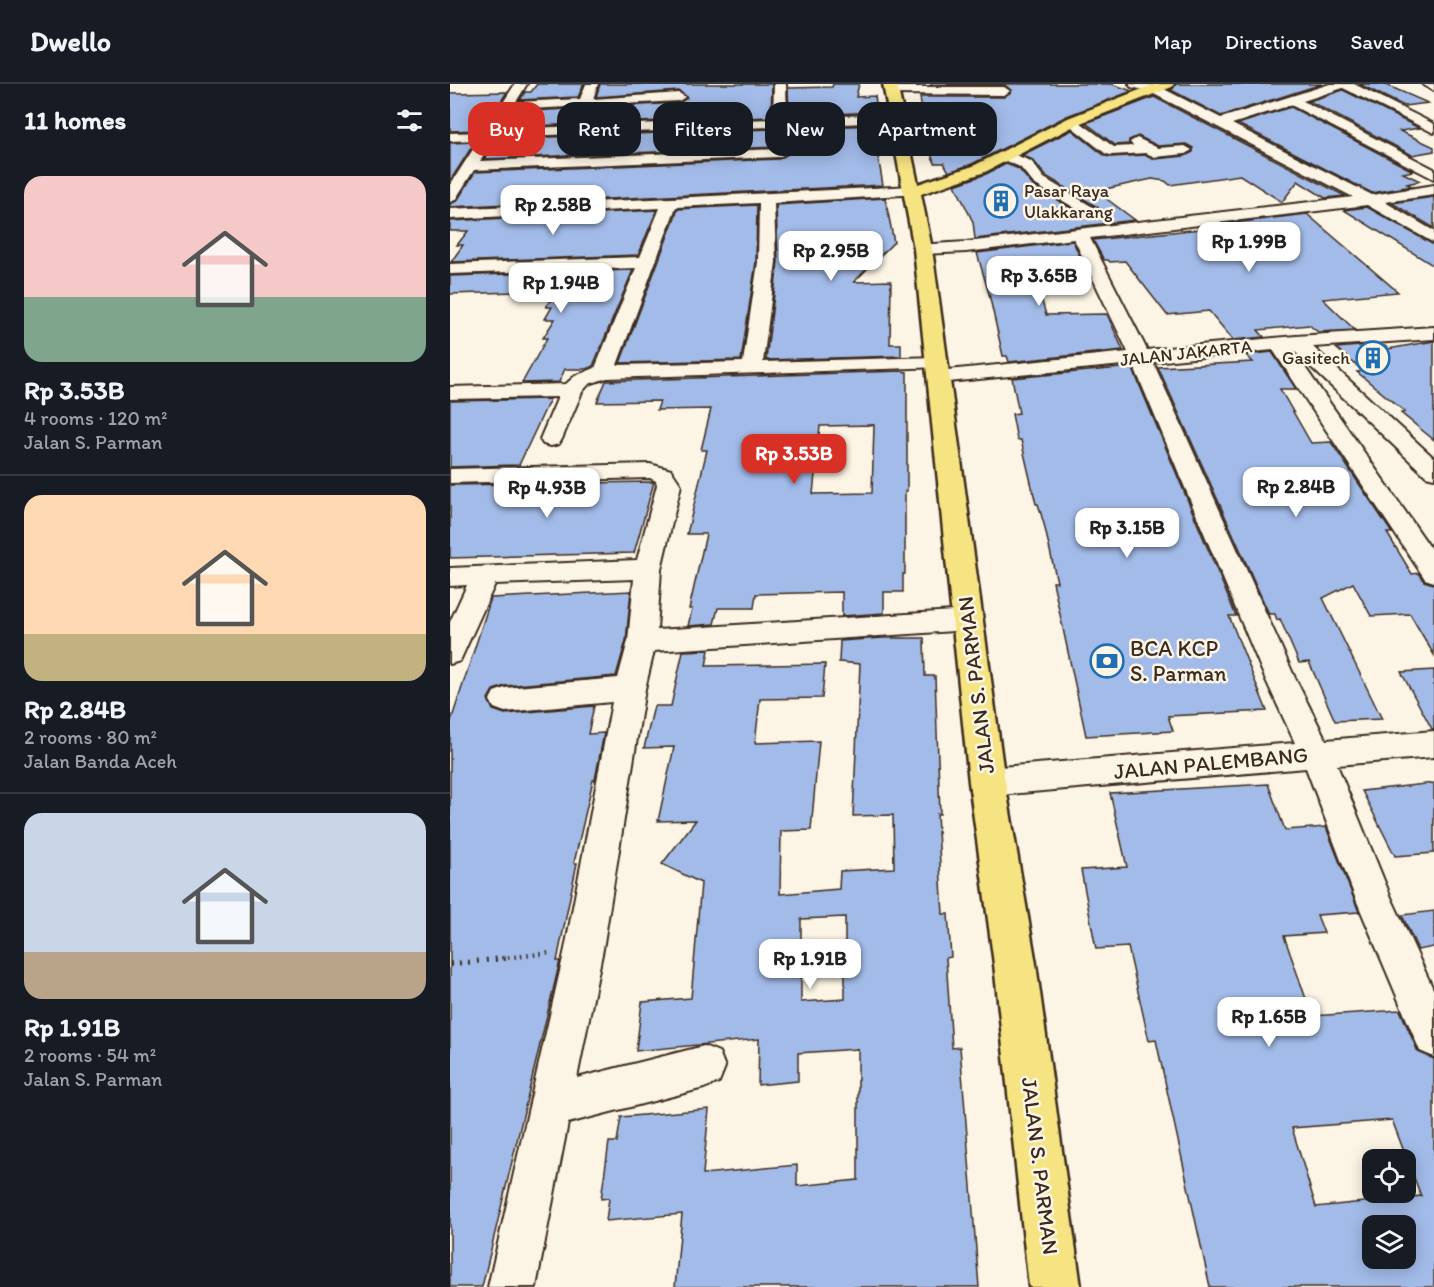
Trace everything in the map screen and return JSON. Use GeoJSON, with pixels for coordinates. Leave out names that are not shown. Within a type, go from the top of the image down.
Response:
{"type":"FeatureCollection","features":[{"type":"Feature","properties":{"kind":"main road"},"geometry":{"type":"LineString","coordinates":[[910,180],[979,169],[1073,121],[1160,86]]}},
{"type":"Feature","properties":{"kind":"main road","name":"JALAN S. PARMAN"},"geometry":{"type":"LineString","coordinates":[[905,156],[923,249],[987,782],[1015,964],[1055,1287]]}},
{"type":"Feature","properties":{"kind":"main road"},"geometry":{"type":"LineString","coordinates":[[910,180],[979,169]]}},
{"type":"Feature","properties":{"kind":"street"},"geometry":{"type":"LineString","coordinates":[[511,102],[521,84]]}},
{"type":"Feature","properties":{"kind":"street"},"geometry":{"type":"LineString","coordinates":[[585,102],[592,84]]}},
{"type":"Feature","properties":{"kind":"street"},"geometry":{"type":"LineString","coordinates":[[780,84],[780,102]]}},
{"type":"Feature","properties":{"kind":"street"},"geometry":{"type":"LineString","coordinates":[[1135,84],[1160,86],[1220,123],[1370,200],[1434,238]]}},
{"type":"Feature","properties":{"kind":"street"},"geometry":{"type":"LineString","coordinates":[[1220,123],[1344,84],[1434,129]]}},
{"type":"Feature","properties":{"kind":"street"},"geometry":{"type":"LineString","coordinates":[[1428,84],[1434,87]]}},
{"type":"Feature","properties":{"kind":"street"},"geometry":{"type":"LineString","coordinates":[[891,88],[1004,91]]}},
{"type":"Feature","properties":{"kind":"street"},"geometry":{"type":"LineString","coordinates":[[601,102],[679,97]]}},
{"type":"Feature","properties":{"kind":"street"},"geometry":{"type":"LineString","coordinates":[[518,102],[534,98]]}},
{"type":"Feature","properties":{"kind":"street"},"geometry":{"type":"LineString","coordinates":[[1292,100],[1427,166],[1434,175]]}},
{"type":"Feature","properties":{"kind":"street"},"geometry":{"type":"LineString","coordinates":[[1073,121],[1109,150],[1119,152],[1143,145],[1158,153],[1185,150]]}},
{"type":"Feature","properties":{"kind":"street"},"geometry":{"type":"LineString","coordinates":[[545,132],[765,122]]}},
{"type":"Feature","properties":{"kind":"street"},"geometry":{"type":"LineString","coordinates":[[1411,131],[1434,129]]}},
{"type":"Feature","properties":{"kind":"street"},"geometry":{"type":"LineString","coordinates":[[1365,137],[1388,134]]}},
{"type":"Feature","properties":{"kind":"street"},"geometry":{"type":"LineString","coordinates":[[450,137],[468,136]]}},
{"type":"Feature","properties":{"kind":"street"},"geometry":{"type":"LineString","coordinates":[[1004,155],[1026,164],[1039,181],[1093,212]]}},
{"type":"Feature","properties":{"kind":"street"},"geometry":{"type":"LineString","coordinates":[[450,197],[477,156]]}},
{"type":"Feature","properties":{"kind":"street"},"geometry":{"type":"LineString","coordinates":[[471,166],[780,159],[780,156]]}},
{"type":"Feature","properties":{"kind":"street"},"geometry":{"type":"LineString","coordinates":[[450,214],[670,203],[910,180]]}},
{"type":"Feature","properties":{"kind":"street"},"geometry":{"type":"LineString","coordinates":[[923,249],[966,247],[1080,234],[1370,200],[1434,190]]}},
{"type":"Feature","properties":{"kind":"street"},"geometry":{"type":"LineString","coordinates":[[752,367],[770,221],[776,194]]}},
{"type":"Feature","properties":{"kind":"street"},"geometry":{"type":"LineString","coordinates":[[551,439],[572,390],[582,380],[604,372],[670,203]]}},
{"type":"Feature","properties":{"kind":"street"},"geometry":{"type":"LineString","coordinates":[[1080,234],[1100,279],[1142,358],[1280,678],[1317,755],[1372,897],[1434,1037]]}},
{"type":"Feature","properties":{"kind":"street"},"geometry":{"type":"LineString","coordinates":[[966,247],[969,241],[986,238]]}},
{"type":"Feature","properties":{"kind":"street"},"geometry":{"type":"LineString","coordinates":[[450,269],[646,262]]}},
{"type":"Feature","properties":{"kind":"street","name":"JALAN JAKARTA"},"geometry":{"type":"LineString","coordinates":[[604,372],[752,367],[937,370],[1142,358],[1287,343],[1434,333]]}},
{"type":"Feature","properties":{"kind":"street"},"geometry":{"type":"LineString","coordinates":[[1287,343],[1434,471]]}},
{"type":"Feature","properties":{"kind":"street"},"geometry":{"type":"LineString","coordinates":[[1287,343],[1434,573]]}},
{"type":"Feature","properties":{"kind":"street"},"geometry":{"type":"LineString","coordinates":[[457,398],[572,390]]}},
{"type":"Feature","properties":{"kind":"street"},"geometry":{"type":"LineString","coordinates":[[450,476],[658,472],[668,480],[669,485],[648,569],[642,641],[630,689],[584,949],[512,1287]]}},
{"type":"Feature","properties":{"kind":"street"},"geometry":{"type":"LineString","coordinates":[[450,577],[648,569]]}},
{"type":"Feature","properties":{"kind":"street"},"geometry":{"type":"LineString","coordinates":[[450,653],[485,576]]}},
{"type":"Feature","properties":{"kind":"street"},"geometry":{"type":"LineString","coordinates":[[642,641],[969,620]]}},
{"type":"Feature","properties":{"kind":"street"},"geometry":{"type":"LineString","coordinates":[[506,700],[630,689]]}},
{"type":"Feature","properties":{"kind":"street","name":"JALAN PALEMBANG"},"geometry":{"type":"LineString","coordinates":[[987,782],[1434,744]]}},
{"type":"Feature","properties":{"kind":"street"},"geometry":{"type":"LineString","coordinates":[[552,1106],[704,1067]]}},
{"type":"Feature","properties":{"kind":"path"},"geometry":{"type":"LineString","coordinates":[[450,964],[584,949]]}},
{"type":"Feature","properties":{"kind":"building"},"geometry":{"type":"Polygon","coordinates":[[[537,84],[584,84],[578,97],[520,100],[525,92],[531,92],[537,84]]]}},
{"type":"Feature","properties":{"kind":"building"},"geometry":{"type":"Polygon","coordinates":[[[600,84],[772,84],[771,102],[765,102],[765,117],[753,118],[753,102],[681,102],[687,98],[679,91],[596,97],[600,84]]]}},
{"type":"Feature","properties":{"kind":"building"},"geometry":{"type":"Polygon","coordinates":[[[833,84],[859,84],[856,97],[875,96],[876,102],[857,102],[857,113],[845,113],[845,102],[788,102],[788,88],[832,87],[833,84]]]}},
{"type":"Feature","properties":{"kind":"building"},"geometry":{"type":"Polygon","coordinates":[[[930,84],[1112,84],[1132,91],[1067,116],[997,151],[997,102],[921,102],[920,97],[1004,97],[1012,90],[1004,85],[930,84]]]}},
{"type":"Feature","properties":{"kind":"building"},"geometry":{"type":"Polygon","coordinates":[[[1176,84],[1322,84],[1221,116],[1171,90],[1176,84]]]}},
{"type":"Feature","properties":{"kind":"building"},"geometry":{"type":"Polygon","coordinates":[[[1359,84],[1384,84],[1428,103],[1404,106],[1359,84]]]}},
{"type":"Feature","properties":{"kind":"building"},"geometry":{"type":"Polygon","coordinates":[[[1343,90],[1419,128],[1400,131],[1434,147],[1434,151],[1412,155],[1309,101],[1343,90]]]}},
{"type":"Feature","properties":{"kind":"building"},"geometry":{"type":"Polygon","coordinates":[[[507,92],[501,102],[468,102],[468,130],[450,131],[450,93],[507,92]]]}},
{"type":"Feature","properties":{"kind":"building"},"geometry":{"type":"Polygon","coordinates":[[[1154,97],[1345,196],[1325,198],[1298,181],[1282,202],[1240,175],[1170,185],[1165,181],[1152,179],[1096,191],[1135,220],[975,239],[973,222],[955,185],[1006,164],[1019,169],[1033,186],[1086,217],[1101,216],[1102,210],[1046,176],[1033,160],[1022,155],[1072,130],[1105,156],[1146,155],[1155,159],[1185,156],[1193,152],[1193,148],[1186,144],[1158,146],[1138,136],[1129,140],[1129,144],[1115,145],[1086,123],[1154,97]]]}},
{"type":"Feature","properties":{"kind":"building"},"geometry":{"type":"Polygon","coordinates":[[[653,104],[653,121],[641,122],[641,105],[653,104]]]}},
{"type":"Feature","properties":{"kind":"building"},"geometry":{"type":"Polygon","coordinates":[[[1291,107],[1413,171],[1403,173],[1420,181],[1407,184],[1412,186],[1372,193],[1238,124],[1291,107]]]}},
{"type":"Feature","properties":{"kind":"building"},"geometry":{"type":"Polygon","coordinates":[[[545,110],[557,110],[557,125],[545,125],[545,110]]]}},
{"type":"Feature","properties":{"kind":"building"},"geometry":{"type":"Polygon","coordinates":[[[845,126],[857,126],[857,156],[878,156],[883,185],[450,207],[450,204],[457,201],[475,172],[779,159],[784,156],[845,156],[845,126]]]}},
{"type":"Feature","properties":{"kind":"building"},"geometry":{"type":"Polygon","coordinates":[[[765,129],[765,148],[753,148],[753,130],[765,129]]]}},
{"type":"Feature","properties":{"kind":"building"},"geometry":{"type":"Polygon","coordinates":[[[653,133],[653,152],[641,153],[641,134],[653,133]]]}},
{"type":"Feature","properties":{"kind":"building"},"geometry":{"type":"Polygon","coordinates":[[[545,137],[557,137],[558,156],[484,159],[486,156],[545,156],[545,137]]]}},
{"type":"Feature","properties":{"kind":"building"},"geometry":{"type":"Polygon","coordinates":[[[468,142],[468,153],[450,181],[450,143],[468,142]]]}},
{"type":"Feature","properties":{"kind":"building"},"geometry":{"type":"Polygon","coordinates":[[[932,156],[988,156],[949,172],[944,163],[935,163],[932,156]]]}},
{"type":"Feature","properties":{"kind":"building"},"geometry":{"type":"Polygon","coordinates":[[[1434,197],[1434,228],[1392,203],[1434,197]]]}},
{"type":"Feature","properties":{"kind":"building"},"geometry":{"type":"Polygon","coordinates":[[[885,198],[894,242],[854,282],[891,281],[890,344],[901,344],[901,356],[766,360],[778,262],[776,205],[885,198]]]}},
{"type":"Feature","properties":{"kind":"building"},"geometry":{"type":"Polygon","coordinates":[[[757,205],[756,262],[741,360],[620,363],[678,209],[757,205]]]}},
{"type":"Feature","properties":{"kind":"building"},"geometry":{"type":"Polygon","coordinates":[[[1367,207],[1434,245],[1434,266],[1344,210],[1367,207]]]}},
{"type":"Feature","properties":{"kind":"building"},"geometry":{"type":"Polygon","coordinates":[[[657,210],[638,255],[451,262],[463,245],[457,245],[468,231],[450,231],[450,221],[657,210]]]}},
{"type":"Feature","properties":{"kind":"building"},"geometry":{"type":"Polygon","coordinates":[[[1307,214],[1398,292],[1323,299],[1355,330],[1318,332],[1309,325],[1258,330],[1264,337],[1233,340],[1209,311],[1167,315],[1125,261],[1104,260],[1093,240],[1202,229],[1200,227],[1307,214]]]}},
{"type":"Feature","properties":{"kind":"building"},"geometry":{"type":"Polygon","coordinates":[[[1073,241],[1082,262],[1045,265],[1048,274],[1034,274],[1046,315],[1107,314],[1123,350],[1009,362],[1007,356],[1003,356],[977,253],[1073,241]]]}},
{"type":"Feature","properties":{"kind":"building"},"geometry":{"type":"Polygon","coordinates":[[[633,270],[593,366],[586,369],[565,369],[559,382],[522,383],[547,338],[543,338],[555,319],[545,319],[552,307],[546,307],[556,291],[450,294],[450,276],[633,270]]]}},
{"type":"Feature","properties":{"kind":"building"},"geometry":{"type":"Polygon","coordinates":[[[1434,341],[1434,440],[1357,372],[1363,371],[1336,348],[1371,345],[1374,348],[1385,346],[1388,349],[1434,341]]]}},
{"type":"Feature","properties":{"kind":"building"},"geometry":{"type":"Polygon","coordinates":[[[1272,352],[1296,389],[1280,389],[1311,443],[1331,442],[1392,533],[1387,533],[1412,574],[1419,573],[1424,581],[1434,584],[1434,655],[1410,614],[1371,616],[1353,583],[1323,598],[1382,719],[1335,721],[1309,662],[1299,663],[1280,619],[1277,620],[1275,614],[1269,614],[1158,367],[1253,362],[1246,355],[1272,352]]]}},
{"type":"Feature","properties":{"kind":"building"},"geometry":{"type":"Polygon","coordinates":[[[1132,367],[1236,616],[1229,616],[1267,711],[1168,716],[1173,731],[1086,736],[1053,582],[1057,582],[1044,524],[1038,504],[1036,504],[1021,440],[1017,440],[1012,414],[1019,413],[1012,378],[1132,367]]]}},
{"type":"Feature","properties":{"kind":"building"},"geometry":{"type":"Polygon","coordinates":[[[907,372],[907,491],[905,491],[903,592],[884,592],[884,613],[842,616],[842,592],[756,594],[754,608],[718,608],[714,624],[688,626],[692,609],[689,609],[706,534],[687,534],[707,450],[701,450],[711,409],[657,410],[660,401],[597,402],[606,381],[907,372]],[[874,425],[820,426],[813,494],[872,493],[874,425]]]}},
{"type":"Feature","properties":{"kind":"building"},"geometry":{"type":"Polygon","coordinates":[[[550,399],[519,465],[450,467],[450,401],[550,399]]]}},
{"type":"Feature","properties":{"kind":"building"},"geometry":{"type":"Polygon","coordinates":[[[654,482],[634,553],[450,558],[450,485],[654,482]]]}},
{"type":"Feature","properties":{"kind":"building"},"geometry":{"type":"Polygon","coordinates":[[[631,591],[626,641],[616,676],[505,686],[493,690],[488,699],[493,710],[505,714],[594,706],[588,734],[604,733],[574,863],[577,863],[557,961],[560,961],[482,1287],[450,1287],[450,724],[491,598],[631,591]]]}},
{"type":"Feature","properties":{"kind":"building"},"geometry":{"type":"Polygon","coordinates":[[[924,638],[925,676],[935,676],[940,814],[937,814],[943,914],[948,914],[951,957],[946,958],[952,1048],[960,1047],[979,1287],[675,1287],[682,1214],[606,1221],[609,1198],[601,1199],[609,1142],[617,1142],[621,1117],[709,1109],[703,1174],[797,1165],[797,1186],[858,1180],[858,1049],[798,1053],[798,1081],[758,1085],[759,1039],[636,1051],[642,1002],[691,998],[701,883],[662,864],[696,820],[658,821],[674,747],[644,748],[654,706],[671,706],[683,651],[709,650],[706,666],[825,664],[822,698],[760,699],[755,743],[819,741],[811,830],[781,831],[780,894],[839,889],[840,871],[894,868],[893,815],[853,816],[860,664],[839,662],[840,641],[924,638]],[[845,917],[801,919],[801,1002],[845,999],[845,917]]]}},
{"type":"Feature","properties":{"kind":"building"},"geometry":{"type":"Polygon","coordinates":[[[1434,670],[1434,729],[1432,729],[1401,672],[1434,670]]]}},
{"type":"Feature","properties":{"kind":"building"},"geometry":{"type":"Polygon","coordinates":[[[1434,783],[1434,853],[1395,856],[1362,791],[1434,783]]]}},
{"type":"Feature","properties":{"kind":"building"},"geometry":{"type":"Polygon","coordinates":[[[1268,784],[1285,830],[1326,827],[1359,912],[1317,915],[1324,933],[1284,936],[1312,1016],[1400,1010],[1418,1052],[1434,1059],[1434,1287],[1210,1287],[1156,1040],[1149,1041],[1128,947],[1096,949],[1081,870],[1127,867],[1110,793],[1268,784]],[[1392,1120],[1292,1128],[1316,1207],[1362,1202],[1416,1203],[1416,1197],[1421,1196],[1416,1183],[1416,1149],[1403,1149],[1392,1120]]]}},
{"type":"Feature","properties":{"kind":"building"},"geometry":{"type":"Polygon","coordinates":[[[1434,911],[1434,947],[1418,950],[1402,915],[1434,911]]]}},
{"type":"Feature","properties":{"kind":"place","name":"Pasar Raya Ulakkarang"},"geometry":{"type":"Point","coordinates":[1001,201]}},
{"type":"Feature","properties":{"kind":"place","name":"Gasitech"},"geometry":{"type":"Point","coordinates":[1373,358]}},
{"type":"Feature","properties":{"kind":"place","name":"BCA KCP S. Parman"},"geometry":{"type":"Point","coordinates":[1107,661]}}]}
